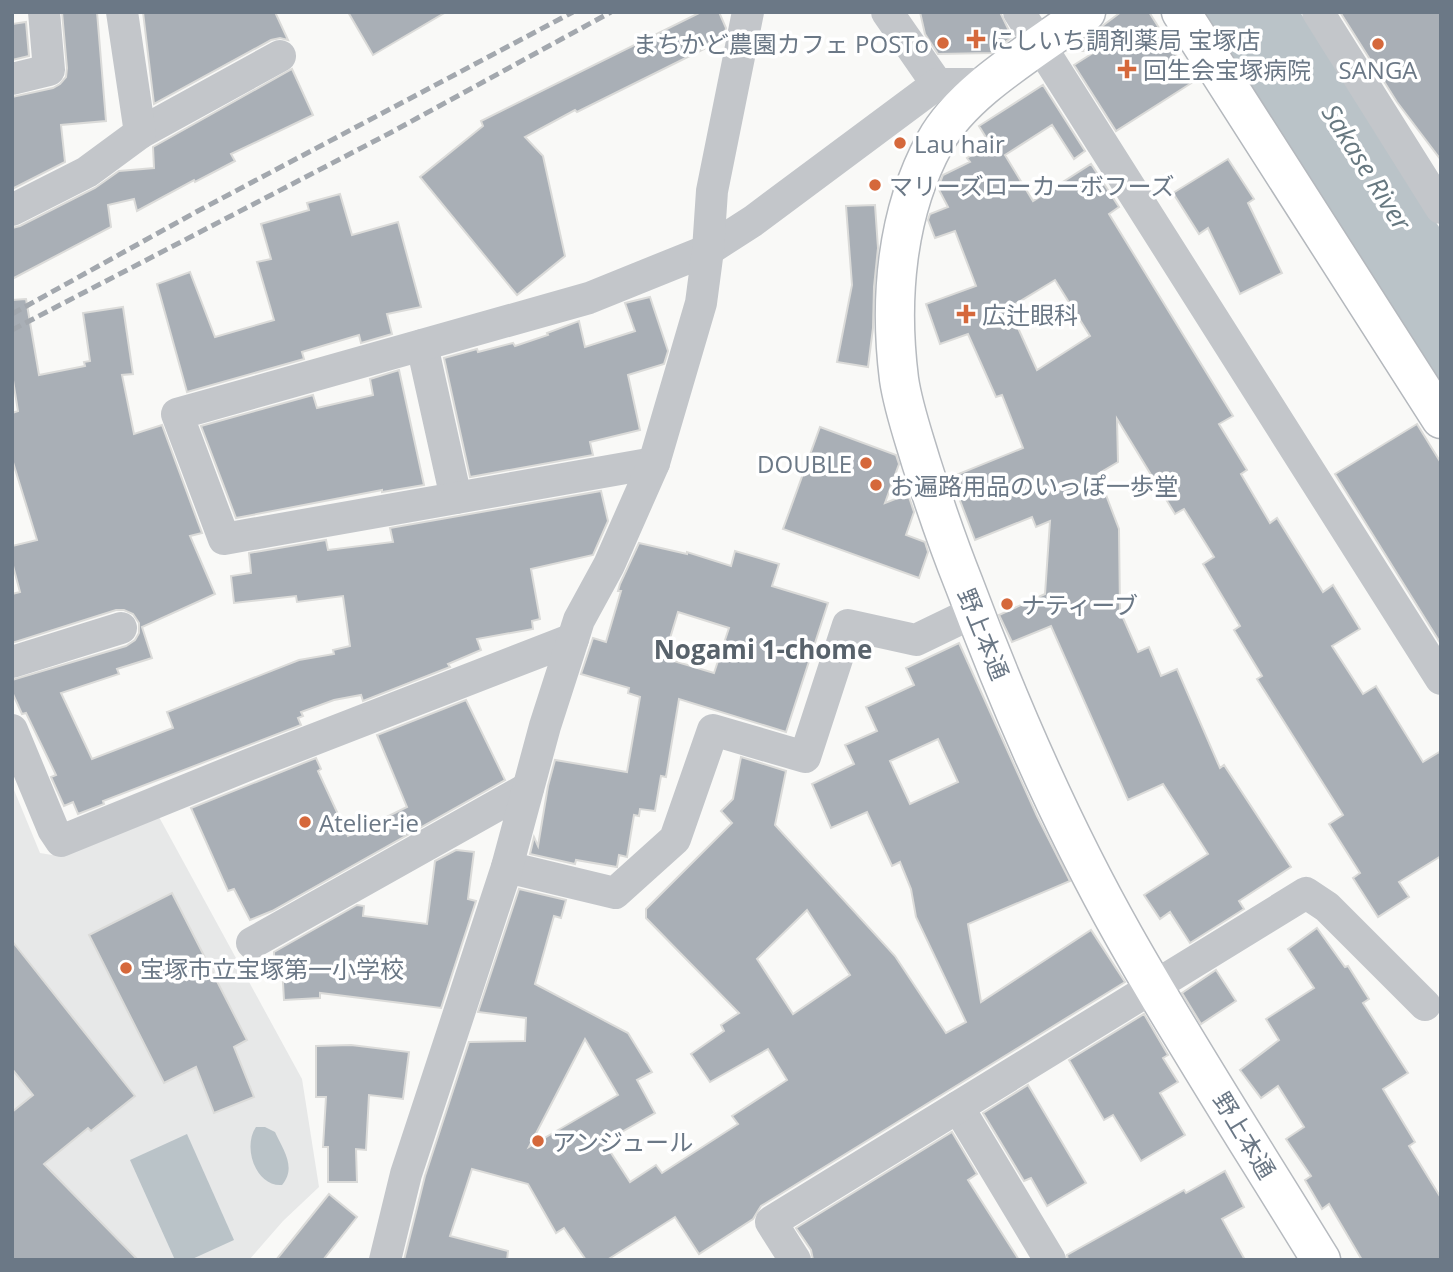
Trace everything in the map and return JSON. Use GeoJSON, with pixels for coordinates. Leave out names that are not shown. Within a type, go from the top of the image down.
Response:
{"type":"FeatureCollection","features":[{"type":"Feature","properties":{"kind":"street"},"geometry":{"type":"LineString","coordinates":[[12,79],[49,69],[44,12]]}},
{"type":"Feature","properties":{"kind":"street"},"geometry":{"type":"LineString","coordinates":[[122,12],[140,133]]}},
{"type":"Feature","properties":{"kind":"street"},"geometry":{"type":"LineString","coordinates":[[385,1260],[406,1174],[507,867],[579,620],[609,565],[654,463],[701,303],[712,191],[748,12]]}},
{"type":"Feature","properties":{"kind":"street"},"geometry":{"type":"LineString","coordinates":[[887,12],[937,84]]}},
{"type":"Feature","properties":{"kind":"street"},"geometry":{"type":"LineString","coordinates":[[1019,12],[1441,679]]}},
{"type":"Feature","properties":{"kind":"street","name":"野上本通"},"geometry":{"type":"LineString","coordinates":[[1086,12],[986,84],[951,117],[923,167],[907,208],[899,258],[895,319],[900,381],[913,436],[974,612],[1034,758],[1062,818],[1118,926],[1321,1260]]}},
{"type":"Feature","properties":{"kind":"street"},"geometry":{"type":"LineString","coordinates":[[1181,12],[1441,419]]}},
{"type":"Feature","properties":{"kind":"street"},"geometry":{"type":"LineString","coordinates":[[1318,12],[1441,208]]}},
{"type":"Feature","properties":{"kind":"street"},"geometry":{"type":"LineString","coordinates":[[12,211],[87,172],[140,133],[280,56]]}},
{"type":"Feature","properties":{"kind":"street"},"geometry":{"type":"LineString","coordinates":[[654,463],[224,540],[177,414],[589,298],[708,250],[753,221],[937,84],[986,84]]}},
{"type":"Feature","properties":{"kind":"street"},"geometry":{"type":"LineString","coordinates":[[422,345],[456,498]]}},
{"type":"Feature","properties":{"kind":"street"},"geometry":{"type":"LineString","coordinates":[[507,867],[615,893],[675,839],[713,730],[805,757],[848,625],[916,640],[974,612]]}},
{"type":"Feature","properties":{"kind":"street"},"geometry":{"type":"LineString","coordinates":[[12,662],[121,628]]}},
{"type":"Feature","properties":{"kind":"street"},"geometry":{"type":"LineString","coordinates":[[12,730],[53,829],[61,841],[573,639]]}},
{"type":"Feature","properties":{"kind":"street"},"geometry":{"type":"LineString","coordinates":[[252,943],[528,788]]}},
{"type":"Feature","properties":{"kind":"street"},"geometry":{"type":"LineString","coordinates":[[794,1260],[771,1222],[1306,893],[1327,907],[1425,1005]]}},
{"type":"Feature","properties":{"kind":"street"},"geometry":{"type":"LineString","coordinates":[[958,1107],[1051,1260]]}},
{"type":"Feature","properties":{"kind":"shaded area","name":"宝塚市立宝塚第一小学校"},"geometry":{"type":"Polygon","coordinates":[[[12,785],[40,853],[58,856],[159,817],[302,1079],[319,1187],[283,1221],[249,1260],[12,1260],[12,785]]]}},
{"type":"Feature","properties":{"kind":"water","name":"Sakase River"},"geometry":{"type":"Polygon","coordinates":[[[1197,12],[1300,12],[1441,230],[1441,387],[1197,12]]]}},
{"type":"Feature","properties":{"kind":"water"},"geometry":{"type":"Polygon","coordinates":[[[256,1127],[265,1127],[275,1132],[285,1152],[288,1172],[282,1185],[265,1180],[254,1164],[250,1145],[256,1127]]]}},
{"type":"Feature","properties":{"kind":"water"},"geometry":{"type":"Polygon","coordinates":[[[187,1134],[234,1240],[190,1260],[175,1260],[130,1160],[187,1134]]]}},
{"type":"Feature","properties":{"kind":"building"},"geometry":{"type":"Polygon","coordinates":[[[62,12],[97,12],[106,121],[61,125],[65,162],[12,189],[12,97],[53,88],[66,77],[62,12]]]}},
{"type":"Feature","properties":{"kind":"building"},"geometry":{"type":"Polygon","coordinates":[[[143,12],[275,12],[288,40],[271,40],[154,104],[143,12]]]}},
{"type":"Feature","properties":{"kind":"building"},"geometry":{"type":"Polygon","coordinates":[[[348,12],[446,12],[373,55],[348,12]]]}},
{"type":"Feature","properties":{"kind":"building"},"geometry":{"type":"Polygon","coordinates":[[[701,12],[719,12],[726,28],[724,39],[577,112],[575,110],[525,137],[543,156],[565,256],[517,295],[420,177],[483,126],[481,121],[701,12]]]}},
{"type":"Feature","properties":{"kind":"building"},"geometry":{"type":"Polygon","coordinates":[[[920,12],[1000,12],[1012,37],[991,53],[938,54],[925,34],[920,12]]]}},
{"type":"Feature","properties":{"kind":"building"},"geometry":{"type":"Polygon","coordinates":[[[1121,12],[1149,12],[1193,82],[1116,131],[1074,65],[1096,51],[1069,51],[1121,12]]]}},
{"type":"Feature","properties":{"kind":"building"},"geometry":{"type":"Polygon","coordinates":[[[1340,12],[1441,12],[1441,160],[1397,102],[1340,12]]]}},
{"type":"Feature","properties":{"kind":"building"},"geometry":{"type":"Polygon","coordinates":[[[26,22],[29,56],[12,60],[12,24],[26,22]]]}},
{"type":"Feature","properties":{"kind":"building"},"geometry":{"type":"Polygon","coordinates":[[[292,69],[313,115],[231,154],[235,161],[137,211],[134,199],[108,205],[111,227],[12,279],[12,228],[95,188],[119,171],[154,168],[153,147],[292,69]]]}},
{"type":"Feature","properties":{"kind":"building"},"geometry":{"type":"Polygon","coordinates":[[[1043,85],[1085,151],[1074,159],[1052,125],[1005,155],[1033,201],[1091,164],[1119,207],[1109,214],[1233,416],[1219,424],[1247,470],[1241,474],[1270,523],[1277,518],[1323,592],[1333,585],[1360,629],[1332,646],[1363,694],[1376,686],[1423,762],[1441,751],[1441,856],[1399,882],[1409,897],[1378,917],[1353,878],[1360,873],[1329,824],[1343,815],[1257,679],[1262,676],[1234,630],[1240,626],[1203,564],[1214,557],[1184,509],[1175,514],[1117,419],[1118,462],[1098,474],[1119,529],[1120,611],[1138,652],[1149,647],[1161,676],[1177,669],[1220,768],[1224,765],[1291,867],[1239,901],[1244,909],[1190,943],[1170,912],[1160,919],[1144,895],[1208,854],[1163,784],[1128,800],[1051,626],[1012,642],[999,615],[1045,594],[1050,521],[1036,527],[1032,517],[975,540],[951,477],[1023,448],[1002,395],[996,397],[968,334],[940,344],[926,304],[976,286],[955,231],[935,238],[928,220],[930,214],[948,207],[938,188],[943,175],[970,162],[967,158],[990,144],[979,126],[1043,85]],[[1055,280],[1009,308],[1037,370],[1090,336],[1055,280]]]}},
{"type":"Feature","properties":{"kind":"building"},"geometry":{"type":"Polygon","coordinates":[[[1228,159],[1254,199],[1248,203],[1282,273],[1240,294],[1208,228],[1199,234],[1173,193],[1228,159]]]}},
{"type":"Feature","properties":{"kind":"building"},"geometry":{"type":"Polygon","coordinates":[[[340,194],[352,235],[398,222],[421,307],[387,314],[392,334],[361,343],[359,335],[302,352],[304,359],[187,392],[157,284],[190,272],[215,337],[274,320],[257,262],[271,259],[261,224],[309,210],[307,203],[340,194]]]}},
{"type":"Feature","properties":{"kind":"building"},"geometry":{"type":"Polygon","coordinates":[[[875,205],[878,248],[868,367],[837,362],[852,285],[846,206],[875,205]]]}},
{"type":"Feature","properties":{"kind":"building"},"geometry":{"type":"Polygon","coordinates":[[[650,297],[668,351],[664,364],[628,375],[640,430],[590,442],[593,455],[470,477],[444,358],[477,349],[478,352],[513,343],[515,346],[579,321],[585,347],[635,331],[625,303],[650,297]]]}},
{"type":"Feature","properties":{"kind":"building"},"geometry":{"type":"Polygon","coordinates":[[[26,299],[39,375],[85,366],[84,362],[90,361],[83,313],[123,307],[133,374],[122,375],[134,434],[162,425],[202,533],[190,536],[215,594],[142,627],[152,658],[117,669],[119,674],[61,693],[92,759],[173,728],[167,712],[299,660],[334,654],[333,650],[350,646],[343,596],[297,602],[296,596],[234,603],[231,576],[251,573],[249,553],[326,540],[328,550],[393,542],[390,528],[601,491],[608,521],[593,555],[531,569],[540,619],[532,621],[533,629],[477,639],[481,650],[448,664],[450,667],[363,701],[361,695],[334,700],[301,712],[303,716],[298,718],[301,725],[103,801],[104,804],[78,814],[73,802],[64,806],[51,777],[56,775],[26,713],[22,714],[12,692],[12,680],[126,646],[135,640],[139,633],[139,623],[133,614],[116,610],[12,643],[12,594],[20,592],[12,562],[12,546],[37,540],[12,459],[12,413],[18,411],[12,374],[12,300],[26,299]]]}},
{"type":"Feature","properties":{"kind":"building"},"geometry":{"type":"Polygon","coordinates":[[[399,370],[424,485],[382,490],[236,518],[201,426],[313,395],[317,408],[373,395],[370,379],[399,370]]]}},
{"type":"Feature","properties":{"kind":"building"},"geometry":{"type":"Polygon","coordinates":[[[1417,424],[1441,463],[1441,644],[1335,474],[1417,424]]]}},
{"type":"Feature","properties":{"kind":"building"},"geometry":{"type":"Polygon","coordinates":[[[820,427],[896,455],[899,464],[885,503],[908,494],[914,512],[906,535],[925,542],[928,552],[919,578],[783,529],[820,427]]]}},
{"type":"Feature","properties":{"kind":"building"},"geometry":{"type":"Polygon","coordinates":[[[639,543],[687,552],[731,566],[735,551],[779,564],[772,586],[828,603],[786,732],[679,699],[666,777],[661,776],[655,811],[640,809],[639,816],[634,815],[627,857],[619,855],[617,867],[576,860],[575,864],[530,854],[534,837],[538,846],[555,760],[627,772],[640,697],[628,693],[629,688],[581,674],[593,638],[606,642],[621,591],[618,591],[639,543]],[[678,612],[664,658],[714,673],[729,628],[678,612]]]}},
{"type":"Feature","properties":{"kind":"building"},"geometry":{"type":"Polygon","coordinates":[[[959,643],[1037,816],[1070,881],[968,924],[981,1002],[1091,930],[1125,982],[761,1206],[753,1219],[699,1254],[675,1217],[607,1260],[586,1260],[564,1228],[556,1233],[528,1184],[472,1169],[450,1236],[508,1251],[507,1260],[404,1260],[425,1176],[469,1042],[525,1041],[526,1018],[478,1012],[519,889],[566,900],[561,918],[554,916],[535,984],[628,1033],[652,1072],[637,1080],[655,1113],[604,1142],[630,1182],[656,1165],[662,1173],[738,1124],[732,1116],[787,1080],[768,1049],[710,1082],[691,1054],[724,1031],[721,1025],[739,1013],[646,918],[646,909],[732,823],[721,811],[733,799],[741,757],[786,771],[775,825],[895,956],[946,1033],[966,1022],[916,917],[911,889],[900,862],[892,866],[867,812],[831,828],[812,784],[854,764],[845,745],[877,731],[866,707],[914,685],[906,668],[959,643]],[[938,739],[890,761],[910,804],[958,782],[938,739]],[[807,910],[757,959],[793,1014],[850,975],[807,910]],[[585,1039],[529,1147],[618,1095],[585,1039]]]}},
{"type":"Feature","properties":{"kind":"building"},"geometry":{"type":"Polygon","coordinates":[[[466,700],[505,780],[272,911],[250,920],[234,889],[228,891],[191,808],[316,758],[321,769],[318,771],[348,836],[407,807],[377,735],[466,700]]]}},
{"type":"Feature","properties":{"kind":"building"},"geometry":{"type":"Polygon","coordinates":[[[456,850],[474,852],[468,899],[476,901],[441,1008],[320,993],[320,998],[284,1000],[282,966],[274,966],[274,952],[357,905],[364,906],[363,916],[427,924],[435,861],[456,850]]]}},
{"type":"Feature","properties":{"kind":"building"},"geometry":{"type":"Polygon","coordinates":[[[172,893],[247,1040],[234,1047],[254,1097],[214,1113],[196,1067],[164,1083],[89,935],[172,893]]]}},
{"type":"Feature","properties":{"kind":"building"},"geometry":{"type":"Polygon","coordinates":[[[1317,928],[1345,967],[1348,966],[1369,999],[1363,1003],[1408,1073],[1383,1089],[1415,1142],[1409,1146],[1441,1198],[1441,1260],[1362,1260],[1329,1204],[1322,1209],[1305,1180],[1311,1176],[1286,1139],[1304,1127],[1278,1086],[1261,1098],[1240,1070],[1279,1040],[1266,1019],[1314,988],[1288,949],[1317,928]]]}},
{"type":"Feature","properties":{"kind":"building"},"geometry":{"type":"Polygon","coordinates":[[[12,941],[135,1096],[91,1131],[88,1128],[44,1164],[138,1260],[12,1260],[12,1112],[33,1095],[12,1069],[12,941]]]}},
{"type":"Feature","properties":{"kind":"building"},"geometry":{"type":"Polygon","coordinates":[[[1216,970],[1236,1001],[1201,1024],[1182,993],[1216,970]]]}},
{"type":"Feature","properties":{"kind":"building"},"geometry":{"type":"Polygon","coordinates":[[[1144,1014],[1168,1055],[1163,1058],[1178,1082],[1160,1093],[1185,1135],[1141,1161],[1113,1115],[1104,1120],[1069,1060],[1144,1014]]]}},
{"type":"Feature","properties":{"kind":"building"},"geometry":{"type":"Polygon","coordinates":[[[351,1045],[409,1052],[403,1099],[369,1095],[366,1150],[356,1149],[357,1182],[328,1182],[328,1147],[323,1147],[326,1097],[316,1097],[316,1046],[351,1045]]]}},
{"type":"Feature","properties":{"kind":"building"},"geometry":{"type":"Polygon","coordinates":[[[1028,1085],[1086,1183],[1047,1206],[1031,1178],[1024,1181],[983,1113],[1028,1085]]]}},
{"type":"Feature","properties":{"kind":"building"},"geometry":{"type":"Polygon","coordinates":[[[952,1132],[977,1174],[968,1180],[1019,1260],[813,1260],[811,1250],[796,1228],[952,1132]]]}},
{"type":"Feature","properties":{"kind":"building"},"geometry":{"type":"Polygon","coordinates":[[[1225,1171],[1244,1207],[1222,1219],[1245,1260],[1068,1260],[1067,1255],[1184,1190],[1186,1193],[1225,1171]]]}},
{"type":"Feature","properties":{"kind":"building"},"geometry":{"type":"Polygon","coordinates":[[[329,1194],[357,1217],[323,1260],[276,1260],[329,1194]]]}},
{"type":"Feature","properties":{"kind":"railway"},"geometry":{"type":"LineString","coordinates":[[12,314],[196,212],[573,12]]}},
{"type":"Feature","properties":{"kind":"railway"},"geometry":{"type":"LineString","coordinates":[[12,330],[390,133],[611,12]]}},
{"type":"Feature","properties":{"kind":"place","name":"にしいち調剤薬局 宝塚店"},"geometry":{"type":"Point","coordinates":[976,39]}},
{"type":"Feature","properties":{"kind":"place","name":"まちかど農園カフェ POSTo"},"geometry":{"type":"Point","coordinates":[943,43]}},
{"type":"Feature","properties":{"kind":"place","name":"SANGA"},"geometry":{"type":"Point","coordinates":[1378,44]}},
{"type":"Feature","properties":{"kind":"place","name":"回生会宝塚病院"},"geometry":{"type":"Point","coordinates":[1127,69]}},
{"type":"Feature","properties":{"kind":"place","name":"Lau hair"},"geometry":{"type":"Point","coordinates":[900,143]}},
{"type":"Feature","properties":{"kind":"place","name":"マリーズローカーボフーズ"},"geometry":{"type":"Point","coordinates":[875,185]}},
{"type":"Feature","properties":{"kind":"place","name":"広辻眼科"},"geometry":{"type":"Point","coordinates":[966,314]}},
{"type":"Feature","properties":{"kind":"place","name":"DOUBLE"},"geometry":{"type":"Point","coordinates":[866,463]}},
{"type":"Feature","properties":{"kind":"place","name":"お遍路用品のいっぽ一歩堂"},"geometry":{"type":"Point","coordinates":[876,485]}},
{"type":"Feature","properties":{"kind":"place","name":"ナティーブ"},"geometry":{"type":"Point","coordinates":[1007,604]}},
{"type":"Feature","properties":{"kind":"place","name":"Atelier-ie"},"geometry":{"type":"Point","coordinates":[305,822]}},
{"type":"Feature","properties":{"kind":"place","name":"宝塚市立宝塚第一小学校"},"geometry":{"type":"Point","coordinates":[126,968]}},
{"type":"Feature","properties":{"kind":"place","name":"アンジュール"},"geometry":{"type":"Point","coordinates":[538,1141]}},
{"type":"Feature","properties":{"kind":"district","name":"Nogami 1-chome"},"geometry":{"type":"Point","coordinates":[763,649]}}]}
